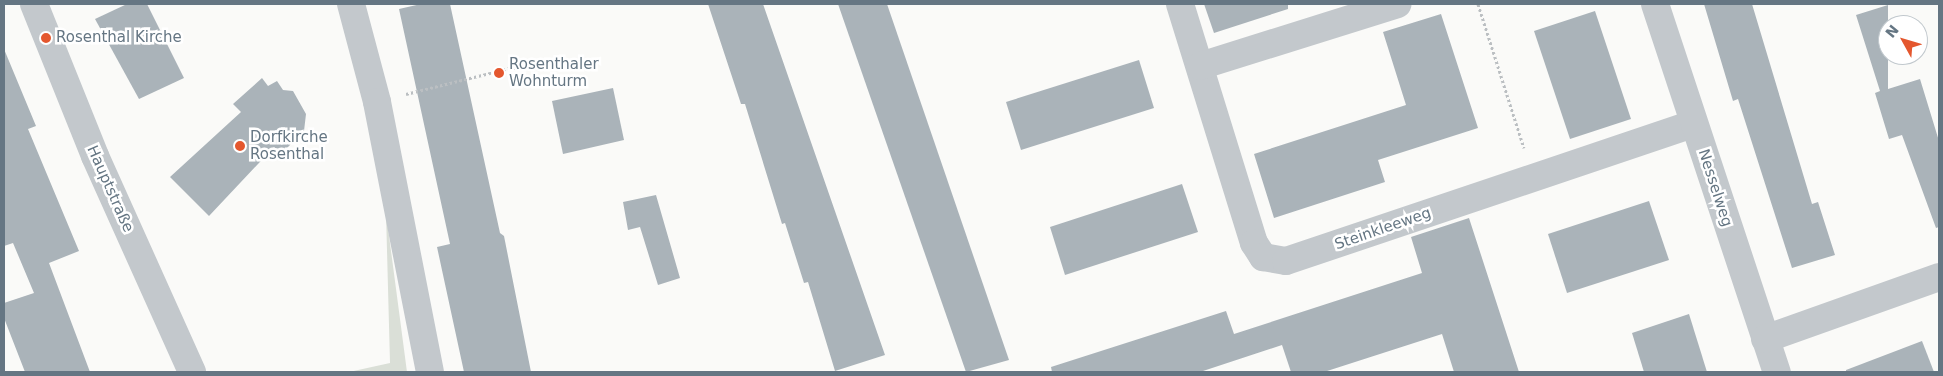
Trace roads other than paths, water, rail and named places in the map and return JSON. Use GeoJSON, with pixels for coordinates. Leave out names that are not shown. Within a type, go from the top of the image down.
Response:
{"type":"FeatureCollection","features":[{"type":"Feature","properties":{"kind":"street","name":"Hauptstraße"},"geometry":{"type":"LineString","coordinates":[[34,4],[95,156],[192,372]]}},
{"type":"Feature","properties":{"kind":"street"},"geometry":{"type":"LineString","coordinates":[[351,4],[377,102],[430,372]]}},
{"type":"Feature","properties":{"kind":"street","name":"Steinkleeweg"},"geometry":{"type":"LineString","coordinates":[[1180,4],[1254,243],[1262,258],[1286,261],[1694,124]]}},
{"type":"Feature","properties":{"kind":"street"},"geometry":{"type":"LineString","coordinates":[[1200,66],[1398,4]]}},
{"type":"Feature","properties":{"kind":"street","name":"Nesselweg"},"geometry":{"type":"LineString","coordinates":[[1655,4],[1777,372]]}},
{"type":"Feature","properties":{"kind":"street"},"geometry":{"type":"LineString","coordinates":[[1765,339],[1939,277]]}},
{"type":"Feature","properties":{"kind":"place","name":"Rosenthal Kirche"},"geometry":{"type":"Point","coordinates":[46,38]}},
{"type":"Feature","properties":{"kind":"place","name":"Rosenthaler Wohnturm"},"geometry":{"type":"Point","coordinates":[499,73]}},
{"type":"Feature","properties":{"kind":"place","name":"Dorfkirche Rosenthal"},"geometry":{"type":"Point","coordinates":[240,146]}}]}
